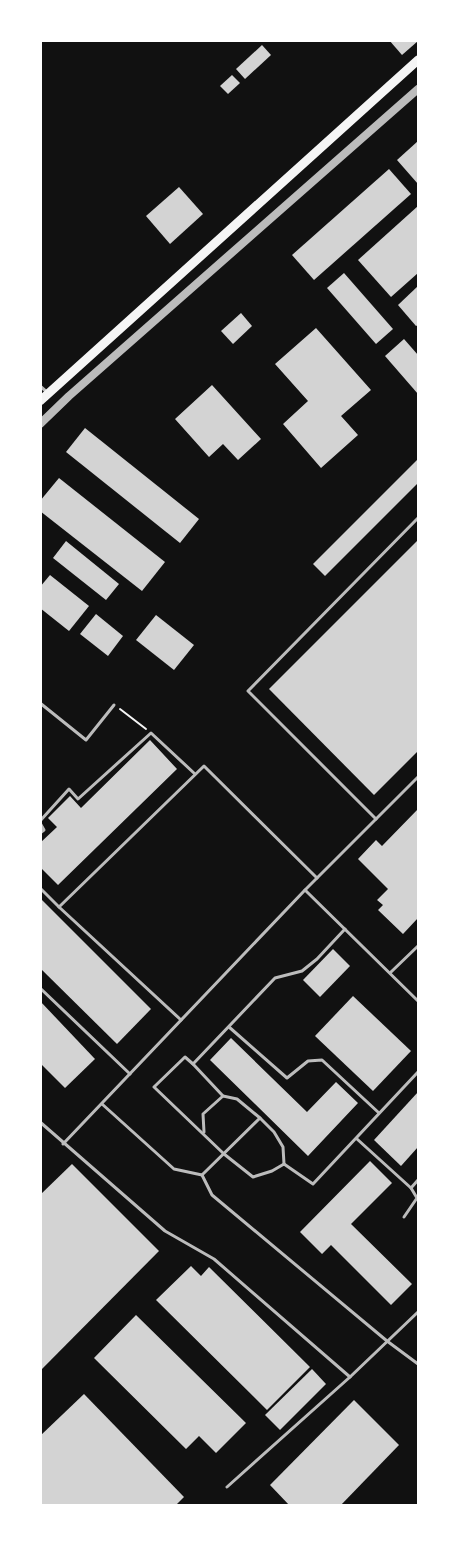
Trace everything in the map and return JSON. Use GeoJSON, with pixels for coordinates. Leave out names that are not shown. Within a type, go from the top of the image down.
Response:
{"type":"FeatureCollection","features":[{"type":"Feature","properties":{"kind":"main road"},"geometry":{"type":"LineString","coordinates":[[44,397],[418,60]]}},
{"type":"Feature","properties":{"kind":"street"},"geometry":{"type":"LineString","coordinates":[[40,424],[418,89]]}},
{"type":"Feature","properties":{"kind":"lane"},"geometry":{"type":"LineString","coordinates":[[40,386],[44,397]]}},
{"type":"Feature","properties":{"kind":"lane"},"geometry":{"type":"LineString","coordinates":[[376,819],[248,691],[418,518]]}},
{"type":"Feature","properties":{"kind":"lane"},"geometry":{"type":"LineString","coordinates":[[40,704],[86,740],[114,705]]}},
{"type":"Feature","properties":{"kind":"lane"},"geometry":{"type":"LineString","coordinates":[[40,833],[44,830],[40,822],[69,789],[78,799],[151,733],[195,774]]}},
{"type":"Feature","properties":{"kind":"lane"},"geometry":{"type":"LineString","coordinates":[[59,907],[204,766],[317,878]]}},
{"type":"Feature","properties":{"kind":"lane"},"geometry":{"type":"LineString","coordinates":[[63,1144],[304,891],[418,777]]}},
{"type":"Feature","properties":{"kind":"lane"},"geometry":{"type":"LineString","coordinates":[[40,888],[181,1020]]}},
{"type":"Feature","properties":{"kind":"lane"},"geometry":{"type":"LineString","coordinates":[[304,891],[391,972],[418,1001]]}},
{"type":"Feature","properties":{"kind":"lane"},"geometry":{"type":"LineString","coordinates":[[193,1064],[275,978],[302,971],[317,959],[345,929]]}},
{"type":"Feature","properties":{"kind":"lane"},"geometry":{"type":"LineString","coordinates":[[391,972],[418,946]]}},
{"type":"Feature","properties":{"kind":"lane"},"geometry":{"type":"LineString","coordinates":[[40,988],[130,1074]]}},
{"type":"Feature","properties":{"kind":"lane"},"geometry":{"type":"LineString","coordinates":[[229,1027],[287,1078],[308,1061],[322,1060],[379,1113]]}},
{"type":"Feature","properties":{"kind":"lane"},"geometry":{"type":"LineString","coordinates":[[185,1057],[223,1096],[237,1099],[274,1132],[283,1147],[284,1164],[272,1171],[253,1177],[224,1154],[154,1087],[185,1057]]}},
{"type":"Feature","properties":{"kind":"lane"},"geometry":{"type":"LineString","coordinates":[[284,1164],[313,1184],[418,1072]]}},
{"type":"Feature","properties":{"kind":"lane"},"geometry":{"type":"LineString","coordinates":[[204,1134],[204,1114],[223,1096]]}},
{"type":"Feature","properties":{"kind":"lane"},"geometry":{"type":"LineString","coordinates":[[102,1104],[174,1169],[202,1175]]}},
{"type":"Feature","properties":{"kind":"lane"},"geometry":{"type":"LineString","coordinates":[[202,1175],[260,1118]]}},
{"type":"Feature","properties":{"kind":"lane"},"geometry":{"type":"LineString","coordinates":[[40,1122],[165,1230],[214,1259],[350,1377]]}},
{"type":"Feature","properties":{"kind":"lane"},"geometry":{"type":"LineString","coordinates":[[357,1138],[411,1188],[417,1198],[404,1217]]}},
{"type":"Feature","properties":{"kind":"lane"},"geometry":{"type":"LineString","coordinates":[[202,1175],[212,1195],[387,1341],[418,1364]]}},
{"type":"Feature","properties":{"kind":"lane"},"geometry":{"type":"LineString","coordinates":[[411,1188],[418,1180]]}},
{"type":"Feature","properties":{"kind":"lane"},"geometry":{"type":"LineString","coordinates":[[227,1486],[350,1377],[418,1312]]}},
{"type":"Feature","properties":{"kind":"path"},"geometry":{"type":"LineString","coordinates":[[119,708],[151,733]]}},
{"type":"Feature","properties":{"kind":"building"},"geometry":{"type":"Polygon","coordinates":[[[389,40],[418,40],[418,41],[402,55],[389,40]]]}},
{"type":"Feature","properties":{"kind":"building"},"geometry":{"type":"Polygon","coordinates":[[[262,45],[271,55],[245,79],[236,69],[262,45]]]}},
{"type":"Feature","properties":{"kind":"building"},"geometry":{"type":"Polygon","coordinates":[[[232,75],[240,83],[228,94],[220,86],[232,75]]]}},
{"type":"Feature","properties":{"kind":"building"},"geometry":{"type":"Polygon","coordinates":[[[418,141],[418,184],[397,160],[418,141]]]}},
{"type":"Feature","properties":{"kind":"building"},"geometry":{"type":"Polygon","coordinates":[[[389,169],[411,194],[314,280],[292,255],[389,169]]]}},
{"type":"Feature","properties":{"kind":"building"},"geometry":{"type":"Polygon","coordinates":[[[179,187],[203,214],[170,244],[146,216],[179,187]]]}},
{"type":"Feature","properties":{"kind":"building"},"geometry":{"type":"Polygon","coordinates":[[[418,206],[418,273],[391,297],[358,260],[418,206]]]}},
{"type":"Feature","properties":{"kind":"building"},"geometry":{"type":"Polygon","coordinates":[[[344,273],[393,329],[376,344],[327,288],[344,273]]]}},
{"type":"Feature","properties":{"kind":"building"},"geometry":{"type":"Polygon","coordinates":[[[418,286],[418,325],[416,326],[398,305],[418,286]]]}},
{"type":"Feature","properties":{"kind":"building"},"geometry":{"type":"Polygon","coordinates":[[[241,313],[252,326],[233,344],[221,331],[241,313]]]}},
{"type":"Feature","properties":{"kind":"building"},"geometry":{"type":"Polygon","coordinates":[[[316,328],[371,390],[341,416],[358,435],[321,468],[283,424],[308,401],[275,364],[316,328]]]}},
{"type":"Feature","properties":{"kind":"building"},"geometry":{"type":"Polygon","coordinates":[[[404,339],[418,355],[418,394],[385,356],[404,339]]]}},
{"type":"Feature","properties":{"kind":"building"},"geometry":{"type":"Polygon","coordinates":[[[212,385],[261,439],[238,460],[223,444],[209,457],[175,419],[212,385]]]}},
{"type":"Feature","properties":{"kind":"building"},"geometry":{"type":"Polygon","coordinates":[[[85,428],[199,519],[180,543],[66,452],[85,428]]]}},
{"type":"Feature","properties":{"kind":"building"},"geometry":{"type":"Polygon","coordinates":[[[418,459],[418,483],[325,576],[313,564],[418,459]]]}},
{"type":"Feature","properties":{"kind":"building"},"geometry":{"type":"Polygon","coordinates":[[[59,478],[165,562],[142,591],[40,511],[40,501],[59,478]]]}},
{"type":"Feature","properties":{"kind":"building"},"geometry":{"type":"Polygon","coordinates":[[[418,540],[418,751],[374,795],[269,689],[418,540]]]}},
{"type":"Feature","properties":{"kind":"building"},"geometry":{"type":"Polygon","coordinates":[[[66,541],[119,584],[106,600],[53,558],[66,541]]]}},
{"type":"Feature","properties":{"kind":"building"},"geometry":{"type":"Polygon","coordinates":[[[50,575],[89,606],[69,631],[40,608],[40,587],[50,575]]]}},
{"type":"Feature","properties":{"kind":"building"},"geometry":{"type":"Polygon","coordinates":[[[96,614],[123,636],[108,656],[80,634],[96,614]]]}},
{"type":"Feature","properties":{"kind":"building"},"geometry":{"type":"Polygon","coordinates":[[[156,615],[194,645],[174,670],[136,640],[156,615]]]}},
{"type":"Feature","properties":{"kind":"building"},"geometry":{"type":"Polygon","coordinates":[[[150,740],[177,769],[58,885],[40,867],[40,843],[57,827],[48,818],[70,796],[81,808],[150,740]]]}},
{"type":"Feature","properties":{"kind":"building"},"geometry":{"type":"Polygon","coordinates":[[[418,809],[418,918],[403,934],[378,910],[383,905],[377,900],[388,889],[358,859],[376,840],[382,846],[418,809]]]}},
{"type":"Feature","properties":{"kind":"building"},"geometry":{"type":"Polygon","coordinates":[[[40,898],[151,1009],[117,1044],[40,968],[40,898]]]}},
{"type":"Feature","properties":{"kind":"building"},"geometry":{"type":"Polygon","coordinates":[[[333,949],[350,966],[320,997],[303,980],[333,949]]]}},
{"type":"Feature","properties":{"kind":"building"},"geometry":{"type":"Polygon","coordinates":[[[353,996],[411,1051],[373,1091],[315,1036],[353,996]]]}},
{"type":"Feature","properties":{"kind":"building"},"geometry":{"type":"Polygon","coordinates":[[[40,1001],[95,1059],[65,1088],[40,1063],[40,1001]]]}},
{"type":"Feature","properties":{"kind":"building"},"geometry":{"type":"Polygon","coordinates":[[[231,1038],[307,1112],[336,1082],[358,1103],[308,1156],[210,1060],[231,1038]]]}},
{"type":"Feature","properties":{"kind":"building"},"geometry":{"type":"Polygon","coordinates":[[[418,1092],[418,1147],[401,1166],[374,1140],[418,1092]]]}},
{"type":"Feature","properties":{"kind":"building"},"geometry":{"type":"Polygon","coordinates":[[[370,1161],[392,1183],[351,1224],[412,1284],[391,1305],[331,1245],[322,1254],[300,1232],[370,1161]]]}},
{"type":"Feature","properties":{"kind":"building"},"geometry":{"type":"Polygon","coordinates":[[[72,1164],[159,1251],[40,1371],[40,1195],[72,1164]]]}},
{"type":"Feature","properties":{"kind":"building"},"geometry":{"type":"Polygon","coordinates":[[[191,1266],[201,1276],[209,1267],[310,1367],[267,1410],[156,1300],[191,1266]]]}},
{"type":"Feature","properties":{"kind":"building"},"geometry":{"type":"Polygon","coordinates":[[[136,1315],[246,1423],[216,1453],[199,1436],[186,1449],[94,1358],[136,1315]]]}},
{"type":"Feature","properties":{"kind":"building"},"geometry":{"type":"Polygon","coordinates":[[[312,1369],[326,1384],[280,1430],[265,1415],[312,1369]]]}},
{"type":"Feature","properties":{"kind":"building"},"geometry":{"type":"Polygon","coordinates":[[[84,1394],[184,1497],[175,1506],[40,1506],[40,1436],[84,1394]]]}},
{"type":"Feature","properties":{"kind":"building"},"geometry":{"type":"Polygon","coordinates":[[[354,1400],[399,1445],[340,1506],[290,1506],[270,1485],[354,1400]]]}}]}
